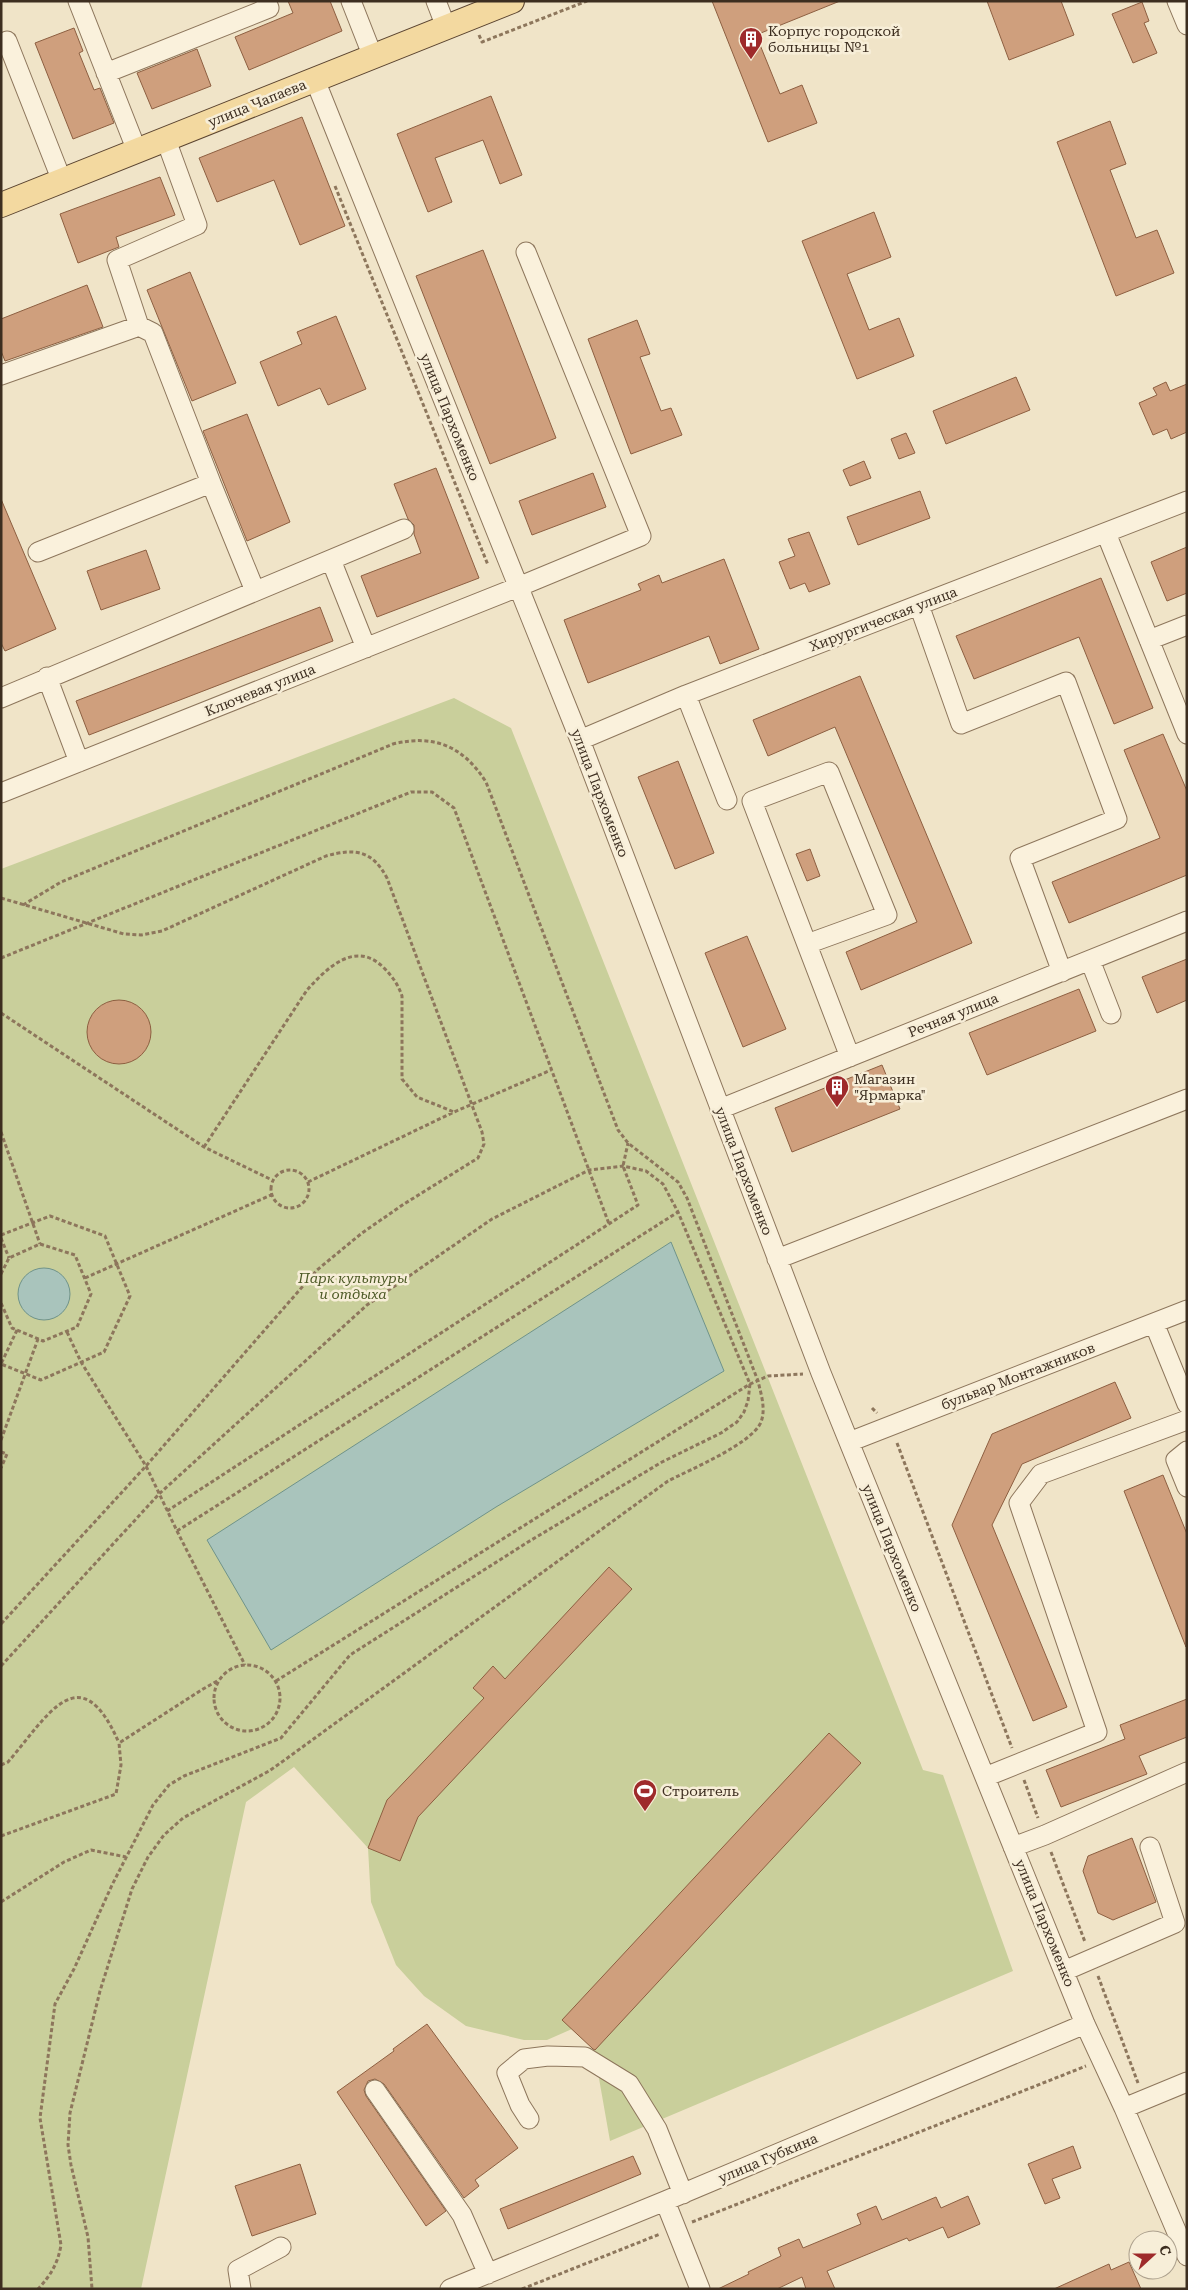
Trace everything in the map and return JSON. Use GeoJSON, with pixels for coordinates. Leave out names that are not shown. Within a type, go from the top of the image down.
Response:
{"type":"FeatureCollection","features":[{"type":"Feature","properties":{"kind":"main road","name":"улица Чапаева"},"geometry":{"type":"LineString","coordinates":[[1,205],[512,1]]}},
{"type":"Feature","properties":{"kind":"street"},"geometry":{"type":"LineString","coordinates":[[78,1],[137,151]]}},
{"type":"Feature","properties":{"kind":"street"},"geometry":{"type":"LineString","coordinates":[[106,72],[268,8],[266,1]]}},
{"type":"Feature","properties":{"kind":"street"},"geometry":{"type":"LineString","coordinates":[[351,1],[373,56]]}},
{"type":"Feature","properties":{"kind":"street"},"geometry":{"type":"LineString","coordinates":[[436,1],[446,27]]}},
{"type":"Feature","properties":{"kind":"street"},"geometry":{"type":"LineString","coordinates":[[1177,1],[1187,26]]}},
{"type":"Feature","properties":{"kind":"street"},"geometry":{"type":"LineString","coordinates":[[7,41],[62,181]]}},
{"type":"Feature","properties":{"kind":"street","name":"улица Пархоменко"},"geometry":{"type":"LineString","coordinates":[[315,80],[580,740],[777,1259],[849,1442],[1085,2024],[1124,2108],[1187,2256]]}},
{"type":"Feature","properties":{"kind":"street"},"geometry":{"type":"LineString","coordinates":[[166,140],[197,226],[117,260],[139,326],[153,333],[255,591]]}},
{"type":"Feature","properties":{"kind":"street","name":"Ключевая улица"},"geometry":{"type":"LineString","coordinates":[[1,793],[518,588],[641,536],[526,252]]}},
{"type":"Feature","properties":{"kind":"street"},"geometry":{"type":"LineString","coordinates":[[1,375],[139,326]]}},
{"type":"Feature","properties":{"kind":"street"},"geometry":{"type":"LineString","coordinates":[[38,552],[211,483]]}},
{"type":"Feature","properties":{"kind":"street","name":"Хирургическая улица"},"geometry":{"type":"LineString","coordinates":[[580,740],[686,695],[1187,501]]}},
{"type":"Feature","properties":{"kind":"street"},"geometry":{"type":"LineString","coordinates":[[1,698],[47,677],[404,529]]}},
{"type":"Feature","properties":{"kind":"street"},"geometry":{"type":"LineString","coordinates":[[1106,533],[1187,734]]}},
{"type":"Feature","properties":{"kind":"street"},"geometry":{"type":"LineString","coordinates":[[331,560],[366,648]]}},
{"type":"Feature","properties":{"kind":"street"},"geometry":{"type":"LineString","coordinates":[[919,605],[961,724],[1066,682],[1117,819],[1020,858],[1062,972]]}},
{"type":"Feature","properties":{"kind":"street"},"geometry":{"type":"LineString","coordinates":[[1149,640],[1187,625]]}},
{"type":"Feature","properties":{"kind":"street"},"geometry":{"type":"LineString","coordinates":[[47,677],[79,762]]}},
{"type":"Feature","properties":{"kind":"street"},"geometry":{"type":"LineString","coordinates":[[686,695],[727,800]]}},
{"type":"Feature","properties":{"kind":"street"},"geometry":{"type":"LineString","coordinates":[[807,944],[887,915],[829,772],[752,800],[850,1057]]}},
{"type":"Feature","properties":{"kind":"street","name":"Речная улица"},"geometry":{"type":"LineString","coordinates":[[720,1109],[1187,921]]}},
{"type":"Feature","properties":{"kind":"street"},"geometry":{"type":"LineString","coordinates":[[1090,960],[1111,1014]]}},
{"type":"Feature","properties":{"kind":"street"},"geometry":{"type":"LineString","coordinates":[[777,1259],[1187,1099]]}},
{"type":"Feature","properties":{"kind":"street","name":"бульвар Монтажников"},"geometry":{"type":"LineString","coordinates":[[849,1442],[1187,1310]]}},
{"type":"Feature","properties":{"kind":"street"},"geometry":{"type":"LineString","coordinates":[[1154,1323],[1187,1404]]}},
{"type":"Feature","properties":{"kind":"street"},"geometry":{"type":"LineString","coordinates":[[985,1777],[1097,1732],[1019,1502],[1041,1474],[1187,1420]]}},
{"type":"Feature","properties":{"kind":"street"},"geometry":{"type":"LineString","coordinates":[[1187,1451],[1176,1460],[1187,1487]]}},
{"type":"Feature","properties":{"kind":"street"},"geometry":{"type":"LineString","coordinates":[[1014,1846],[1045,1835],[1187,1772]]}},
{"type":"Feature","properties":{"kind":"street"},"geometry":{"type":"LineString","coordinates":[[1064,1971],[1175,1923],[1150,1847]]}},
{"type":"Feature","properties":{"kind":"street","name":"улица Губкина"},"geometry":{"type":"LineString","coordinates":[[461,2287],[1085,2024]]}},
{"type":"Feature","properties":{"kind":"street"},"geometry":{"type":"LineString","coordinates":[[529,2119],[520,2105],[507,2073],[524,2059],[548,2056],[585,2057],[629,2084],[657,2129],[683,2194]]}},
{"type":"Feature","properties":{"kind":"street"},"geometry":{"type":"LineString","coordinates":[[1124,2108],[1187,2082]]}},
{"type":"Feature","properties":{"kind":"street"},"geometry":{"type":"LineString","coordinates":[[375,2090],[462,2215],[488,2274]]}},
{"type":"Feature","properties":{"kind":"street"},"geometry":{"type":"LineString","coordinates":[[665,2202],[700,2289]]}},
{"type":"Feature","properties":{"kind":"street"},"geometry":{"type":"LineString","coordinates":[[241,2289],[238,2270],[281,2247]]}},
{"type":"Feature","properties":{"kind":"path"},"geometry":{"type":"LineString","coordinates":[[333,180],[489,569]]}},
{"type":"Feature","properties":{"kind":"path"},"geometry":{"type":"LineString","coordinates":[[23,905],[61,882],[393,744],[412,739],[429,739],[444,744],[476,767],[486,782],[618,1130],[628,1143],[678,1182],[687,1198],[758,1381],[764,1408],[761,1423],[750,1436],[736,1446],[668,1481],[269,1771],[183,1818],[164,1835],[148,1857],[132,1889],[100,1991],[70,2113],[68,2145],[88,2237],[92,2289]]}},
{"type":"Feature","properties":{"kind":"path"},"geometry":{"type":"LineString","coordinates":[[1,958],[411,792],[432,792],[454,808],[609,1224]]}},
{"type":"Feature","properties":{"kind":"path"},"geometry":{"type":"LineString","coordinates":[[1,898],[86,924],[124,934],[141,935],[162,931],[326,856],[343,851],[356,852],[370,857],[380,866],[386,878],[472,1104],[482,1132],[484,1144],[478,1158],[404,1204],[362,1233],[317,1270],[146,1466],[1,1624]]}},
{"type":"Feature","properties":{"kind":"path"},"geometry":{"type":"LineString","coordinates":[[204,1147],[307,990],[325,970],[343,960],[362,955],[374,958],[391,975],[398,984],[402,996],[402,1079],[417,1097],[454,1112]]}},
{"type":"Feature","properties":{"kind":"path"},"geometry":{"type":"LineString","coordinates":[[1,1014],[204,1147],[272,1180]]}},
{"type":"Feature","properties":{"kind":"path"},"geometry":{"type":"LineString","coordinates":[[308,1182],[454,1112],[551,1070]]}},
{"type":"Feature","properties":{"kind":"path"},"geometry":{"type":"LineString","coordinates":[[1,1132],[40,1244]]}},
{"type":"Feature","properties":{"kind":"path"},"geometry":{"type":"LineString","coordinates":[[167,1511],[638,1205],[623,1166],[628,1143]]}},
{"type":"Feature","properties":{"kind":"path"},"geometry":{"type":"LineString","coordinates":[[1,1666],[159,1494],[366,1306],[492,1219],[588,1170],[623,1166],[646,1171],[663,1184],[678,1212],[750,1384],[748,1401],[744,1412],[737,1422],[729,1427],[662,1462],[578,1512],[350,1655],[281,1738],[184,1776],[169,1785],[153,1805],[126,1857],[74,1969],[55,2004],[40,2118],[61,2245],[59,2260],[49,2277],[38,2289]]}},
{"type":"Feature","properties":{"kind":"path"},"geometry":{"type":"LineString","coordinates":[[284,1170],[298,1171],[308,1182],[310,1190],[308,1198],[296,1208],[281,1206],[271,1195],[272,1180],[284,1170]]}},
{"type":"Feature","properties":{"kind":"path"},"geometry":{"type":"LineString","coordinates":[[85,1278],[271,1195]]}},
{"type":"Feature","properties":{"kind":"path"},"geometry":{"type":"LineString","coordinates":[[177,1531],[678,1212]]}},
{"type":"Feature","properties":{"kind":"path"},"geometry":{"type":"LineString","coordinates":[[1,1235],[50,1216],[105,1236],[130,1296],[104,1352],[41,1380],[1,1364],[17,1330]]}},
{"type":"Feature","properties":{"kind":"path"},"geometry":{"type":"LineString","coordinates":[[1,1238],[9,1258]]}},
{"type":"Feature","properties":{"kind":"path"},"geometry":{"type":"LineString","coordinates":[[1,1274],[9,1258],[40,1244],[75,1255],[91,1294],[77,1327],[43,1341],[12,1328],[3,1313],[1,1303]]}},
{"type":"Feature","properties":{"kind":"path"},"geometry":{"type":"LineString","coordinates":[[67,1332],[81,1362],[146,1466],[245,1665]]}},
{"type":"Feature","properties":{"kind":"path"},"geometry":{"type":"LineString","coordinates":[[1,1440],[38,1339]]}},
{"type":"Feature","properties":{"kind":"path"},"geometry":{"type":"LineString","coordinates":[[276,1680],[750,1384],[768,1376],[822,1373]]}},
{"type":"Feature","properties":{"kind":"path"},"geometry":{"type":"LineString","coordinates":[[1,1452],[7,1454],[1,1468]]}},
{"type":"Feature","properties":{"kind":"path"},"geometry":{"type":"LineString","coordinates":[[119,1743],[219,1680],[230,1669],[245,1665],[260,1667],[276,1680],[280,1691],[280,1702],[276,1713],[265,1726],[249,1731],[238,1730],[228,1725],[220,1717],[215,1706],[214,1695],[219,1680]]}},
{"type":"Feature","properties":{"kind":"path"},"geometry":{"type":"LineString","coordinates":[[1,1765],[8,1762],[60,1702],[74,1696],[92,1701],[109,1720],[119,1743],[121,1765],[116,1794],[1,1836]]}},
{"type":"Feature","properties":{"kind":"path"},"geometry":{"type":"LineString","coordinates":[[1,1902],[64,1862],[91,1850],[126,1857]]}},
{"type":"Feature","properties":{"kind":"path"},"geometry":{"type":"LineString","coordinates":[[522,2289],[1102,2060]]}},
{"type":"Feature","properties":{"kind":"green space","name":"Парк культуры и отдыха"},"geometry":{"type":"Polygon","coordinates":[[[454,698],[511,728],[923,1770],[943,1775],[1013,1971],[610,2141],[594,2050],[572,2029],[547,2040],[524,2040],[466,2026],[424,1996],[396,1965],[371,1902],[368,1848],[294,1767],[246,1802],[141,2289],[1,2289],[1,869],[454,698]]]}},
{"type":"Feature","properties":{"kind":"water"},"geometry":{"type":"Polygon","coordinates":[[[671,1242],[724,1371],[496,1507],[271,1650],[207,1540],[671,1242]]]}},
{"type":"Feature","properties":{"kind":"water"},"geometry":{"type":"Polygon","coordinates":[[[44,1268],[58,1272],[66,1280],[70,1294],[66,1308],[58,1316],[44,1320],[30,1316],[22,1308],[18,1294],[22,1280],[30,1272],[44,1268]]]}},
{"type":"Feature","properties":{"kind":"building"},"geometry":{"type":"Polygon","coordinates":[[[288,1],[330,1],[342,31],[249,70],[235,37],[293,13],[288,1]]]}},
{"type":"Feature","properties":{"kind":"building","name":"Корпус городской больницы №1"},"geometry":{"type":"Polygon","coordinates":[[[712,1],[840,1],[756,35],[780,94],[802,85],[817,123],[768,142],[712,1]]]}},
{"type":"Feature","properties":{"kind":"building"},"geometry":{"type":"Polygon","coordinates":[[[987,1],[1061,1],[1074,35],[1009,60],[987,1]]]}},
{"type":"Feature","properties":{"kind":"building"},"geometry":{"type":"Polygon","coordinates":[[[1142,2],[1149,21],[1144,23],[1157,53],[1133,63],[1112,14],[1142,2]]]}},
{"type":"Feature","properties":{"kind":"building"},"geometry":{"type":"Polygon","coordinates":[[[74,28],[83,51],[79,53],[94,90],[100,88],[114,123],[73,139],[35,43],[74,28]]]}},
{"type":"Feature","properties":{"kind":"building"},"geometry":{"type":"Polygon","coordinates":[[[197,49],[211,86],[152,109],[137,73],[197,49]]]}},
{"type":"Feature","properties":{"kind":"building"},"geometry":{"type":"Polygon","coordinates":[[[491,96],[522,175],[500,184],[483,140],[435,158],[452,202],[428,212],[397,134],[491,96]]]}},
{"type":"Feature","properties":{"kind":"building"},"geometry":{"type":"Polygon","coordinates":[[[302,117],[345,226],[300,245],[274,180],[217,202],[199,158],[302,117]]]}},
{"type":"Feature","properties":{"kind":"building"},"geometry":{"type":"Polygon","coordinates":[[[1110,121],[1126,164],[1110,170],[1136,238],[1157,230],[1174,273],[1116,296],[1057,142],[1110,121]]]}},
{"type":"Feature","properties":{"kind":"building"},"geometry":{"type":"Polygon","coordinates":[[[160,177],[175,215],[116,237],[119,247],[78,263],[60,214],[160,177]]]}},
{"type":"Feature","properties":{"kind":"building"},"geometry":{"type":"Polygon","coordinates":[[[874,212],[891,257],[847,274],[869,330],[899,318],[914,356],[857,379],[802,241],[874,212]]]}},
{"type":"Feature","properties":{"kind":"building"},"geometry":{"type":"Polygon","coordinates":[[[483,250],[556,438],[490,464],[416,276],[483,250]]]}},
{"type":"Feature","properties":{"kind":"building"},"geometry":{"type":"Polygon","coordinates":[[[190,272],[236,383],[192,401],[147,290],[190,272]]]}},
{"type":"Feature","properties":{"kind":"building"},"geometry":{"type":"Polygon","coordinates":[[[87,285],[103,327],[5,361],[1,351],[1,319],[87,285]]]}},
{"type":"Feature","properties":{"kind":"building"},"geometry":{"type":"Polygon","coordinates":[[[336,316],[366,389],[328,405],[320,388],[278,406],[260,362],[302,344],[297,332],[336,316]]]}},
{"type":"Feature","properties":{"kind":"building"},"geometry":{"type":"Polygon","coordinates":[[[637,320],[650,354],[640,357],[661,411],[671,408],[682,435],[631,454],[588,339],[637,320]]]}},
{"type":"Feature","properties":{"kind":"building"},"geometry":{"type":"Polygon","coordinates":[[[1016,377],[1030,410],[946,444],[933,411],[1016,377]]]}},
{"type":"Feature","properties":{"kind":"building"},"geometry":{"type":"Polygon","coordinates":[[[1166,382],[1170,391],[1187,384],[1187,432],[1171,439],[1167,429],[1153,435],[1139,403],[1157,395],[1153,388],[1166,382]]]}},
{"type":"Feature","properties":{"kind":"building"},"geometry":{"type":"Polygon","coordinates":[[[247,414],[290,522],[247,541],[203,431],[247,414]]]}},
{"type":"Feature","properties":{"kind":"building"},"geometry":{"type":"Polygon","coordinates":[[[906,433],[915,453],[899,459],[891,439],[906,433]]]}},
{"type":"Feature","properties":{"kind":"building"},"geometry":{"type":"Polygon","coordinates":[[[864,461],[871,478],[850,486],[843,470],[864,461]]]}},
{"type":"Feature","properties":{"kind":"building"},"geometry":{"type":"Polygon","coordinates":[[[436,468],[479,578],[377,617],[361,576],[421,553],[414,534],[414,525],[408,519],[394,484],[436,468]]]}},
{"type":"Feature","properties":{"kind":"building"},"geometry":{"type":"Polygon","coordinates":[[[593,473],[606,507],[532,535],[519,501],[593,473]]]}},
{"type":"Feature","properties":{"kind":"building"},"geometry":{"type":"Polygon","coordinates":[[[920,491],[930,518],[858,545],[847,517],[920,491]]]}},
{"type":"Feature","properties":{"kind":"building"},"geometry":{"type":"Polygon","coordinates":[[[1,499],[56,629],[5,651],[1,643],[1,499]]]}},
{"type":"Feature","properties":{"kind":"building"},"geometry":{"type":"Polygon","coordinates":[[[809,532],[830,584],[809,592],[805,583],[790,589],[779,562],[795,556],[788,539],[809,532]]]}},
{"type":"Feature","properties":{"kind":"building"},"geometry":{"type":"Polygon","coordinates":[[[1187,547],[1187,593],[1167,601],[1151,562],[1187,547]]]}},
{"type":"Feature","properties":{"kind":"building"},"geometry":{"type":"Polygon","coordinates":[[[146,550],[160,589],[101,610],[87,571],[146,550]]]}},
{"type":"Feature","properties":{"kind":"building"},"geometry":{"type":"Polygon","coordinates":[[[724,559],[759,649],[720,664],[709,636],[588,683],[564,620],[641,590],[638,584],[659,575],[662,583],[724,559]]]}},
{"type":"Feature","properties":{"kind":"building"},"geometry":{"type":"Polygon","coordinates":[[[1101,578],[1153,708],[1114,724],[1079,637],[974,679],[956,636],[1101,578]]]}},
{"type":"Feature","properties":{"kind":"building"},"geometry":{"type":"Polygon","coordinates":[[[320,607],[333,641],[89,735],[76,701],[320,607]]]}},
{"type":"Feature","properties":{"kind":"building"},"geometry":{"type":"Polygon","coordinates":[[[860,676],[972,943],[861,990],[846,952],[917,922],[835,727],[768,756],[753,720],[860,676]]]}},
{"type":"Feature","properties":{"kind":"building"},"geometry":{"type":"Polygon","coordinates":[[[1163,734],[1187,791],[1187,875],[1069,923],[1052,882],[1160,838],[1124,750],[1163,734]]]}},
{"type":"Feature","properties":{"kind":"building"},"geometry":{"type":"Polygon","coordinates":[[[678,761],[714,853],[675,869],[638,777],[678,761]]]}},
{"type":"Feature","properties":{"kind":"building"},"geometry":{"type":"Polygon","coordinates":[[[810,849],[820,876],[807,881],[796,854],[810,849]]]}},
{"type":"Feature","properties":{"kind":"building"},"geometry":{"type":"Polygon","coordinates":[[[747,936],[786,1029],[743,1047],[705,953],[747,936]]]}},
{"type":"Feature","properties":{"kind":"building"},"geometry":{"type":"Polygon","coordinates":[[[1187,959],[1187,1000],[1157,1013],[1142,977],[1187,959]]]}},
{"type":"Feature","properties":{"kind":"building"},"geometry":{"type":"Polygon","coordinates":[[[1079,989],[1096,1031],[987,1075],[969,1033],[1079,989]]]}},
{"type":"Feature","properties":{"kind":"building"},"geometry":{"type":"Polygon","coordinates":[[[119,1000],[137,1006],[145,1014],[151,1032],[145,1050],[137,1058],[119,1064],[101,1058],[93,1050],[87,1032],[93,1014],[101,1006],[119,1000]]]}},
{"type":"Feature","properties":{"kind":"building","name":"Магазин \"Ярмарка\""},"geometry":{"type":"Polygon","coordinates":[[[882,1065],[900,1109],[792,1152],[775,1108],[882,1065]]]}},
{"type":"Feature","properties":{"kind":"building"},"geometry":{"type":"Polygon","coordinates":[[[1115,1382],[1131,1418],[1022,1464],[992,1525],[1067,1707],[1033,1721],[952,1525],[992,1434],[1115,1382]]]}},
{"type":"Feature","properties":{"kind":"building"},"geometry":{"type":"Polygon","coordinates":[[[1163,1475],[1187,1534],[1186,1647],[1124,1491],[1163,1475]]]}},
{"type":"Feature","properties":{"kind":"building"},"geometry":{"type":"Polygon","coordinates":[[[609,1567],[632,1589],[418,1817],[400,1861],[368,1848],[387,1800],[484,1698],[473,1688],[493,1666],[505,1679],[609,1567]]]}},
{"type":"Feature","properties":{"kind":"building"},"geometry":{"type":"Polygon","coordinates":[[[1187,1699],[1187,1737],[1139,1756],[1147,1774],[1061,1807],[1046,1770],[1125,1739],[1120,1725],[1187,1699]]]}},
{"type":"Feature","properties":{"kind":"building"},"geometry":{"type":"Polygon","coordinates":[[[829,1733],[861,1763],[595,2050],[593,2049],[562,2020],[829,1733]]]}},
{"type":"Feature","properties":{"kind":"building"},"geometry":{"type":"Polygon","coordinates":[[[1132,1838],[1156,1902],[1113,1920],[1098,1913],[1083,1871],[1088,1856],[1132,1838]]]}},
{"type":"Feature","properties":{"kind":"building"},"geometry":{"type":"Polygon","coordinates":[[[427,2024],[518,2148],[475,2180],[479,2186],[464,2198],[384,2084],[375,2079],[368,2081],[364,2090],[366,2096],[446,2211],[426,2226],[337,2092],[394,2051],[393,2049],[427,2024]]]}},
{"type":"Feature","properties":{"kind":"building"},"geometry":{"type":"Polygon","coordinates":[[[1073,2146],[1081,2168],[1052,2179],[1060,2198],[1045,2204],[1028,2164],[1073,2146]]]}},
{"type":"Feature","properties":{"kind":"building"},"geometry":{"type":"Polygon","coordinates":[[[633,2156],[641,2174],[508,2229],[500,2209],[633,2156]]]}},
{"type":"Feature","properties":{"kind":"building"},"geometry":{"type":"Polygon","coordinates":[[[300,2164],[316,2214],[252,2236],[235,2186],[300,2164]]]}},
{"type":"Feature","properties":{"kind":"building"},"geometry":{"type":"Polygon","coordinates":[[[968,2196],[980,2224],[948,2238],[943,2227],[909,2241],[907,2238],[827,2271],[835,2289],[806,2289],[802,2277],[777,2289],[718,2289],[781,2256],[778,2248],[799,2239],[803,2248],[861,2224],[857,2214],[876,2206],[882,2220],[936,2197],[941,2208],[968,2196]]]}},
{"type":"Feature","properties":{"kind":"building"},"geometry":{"type":"Polygon","coordinates":[[[1128,2262],[1128,2280],[1137,2280],[1141,2289],[1054,2289],[1109,2264],[1111,2270],[1128,2262]]]}},
{"type":"Feature","properties":{"kind":"place","name":"Корпус городской больницы №1"},"geometry":{"type":"Point","coordinates":[751,60]}},
{"type":"Feature","properties":{"kind":"place","name":"Магазин \"Ярмарка\""},"geometry":{"type":"Point","coordinates":[837,1108]}},
{"type":"Feature","properties":{"kind":"place","name":"Строитель"},"geometry":{"type":"Point","coordinates":[645,1812]}}]}
